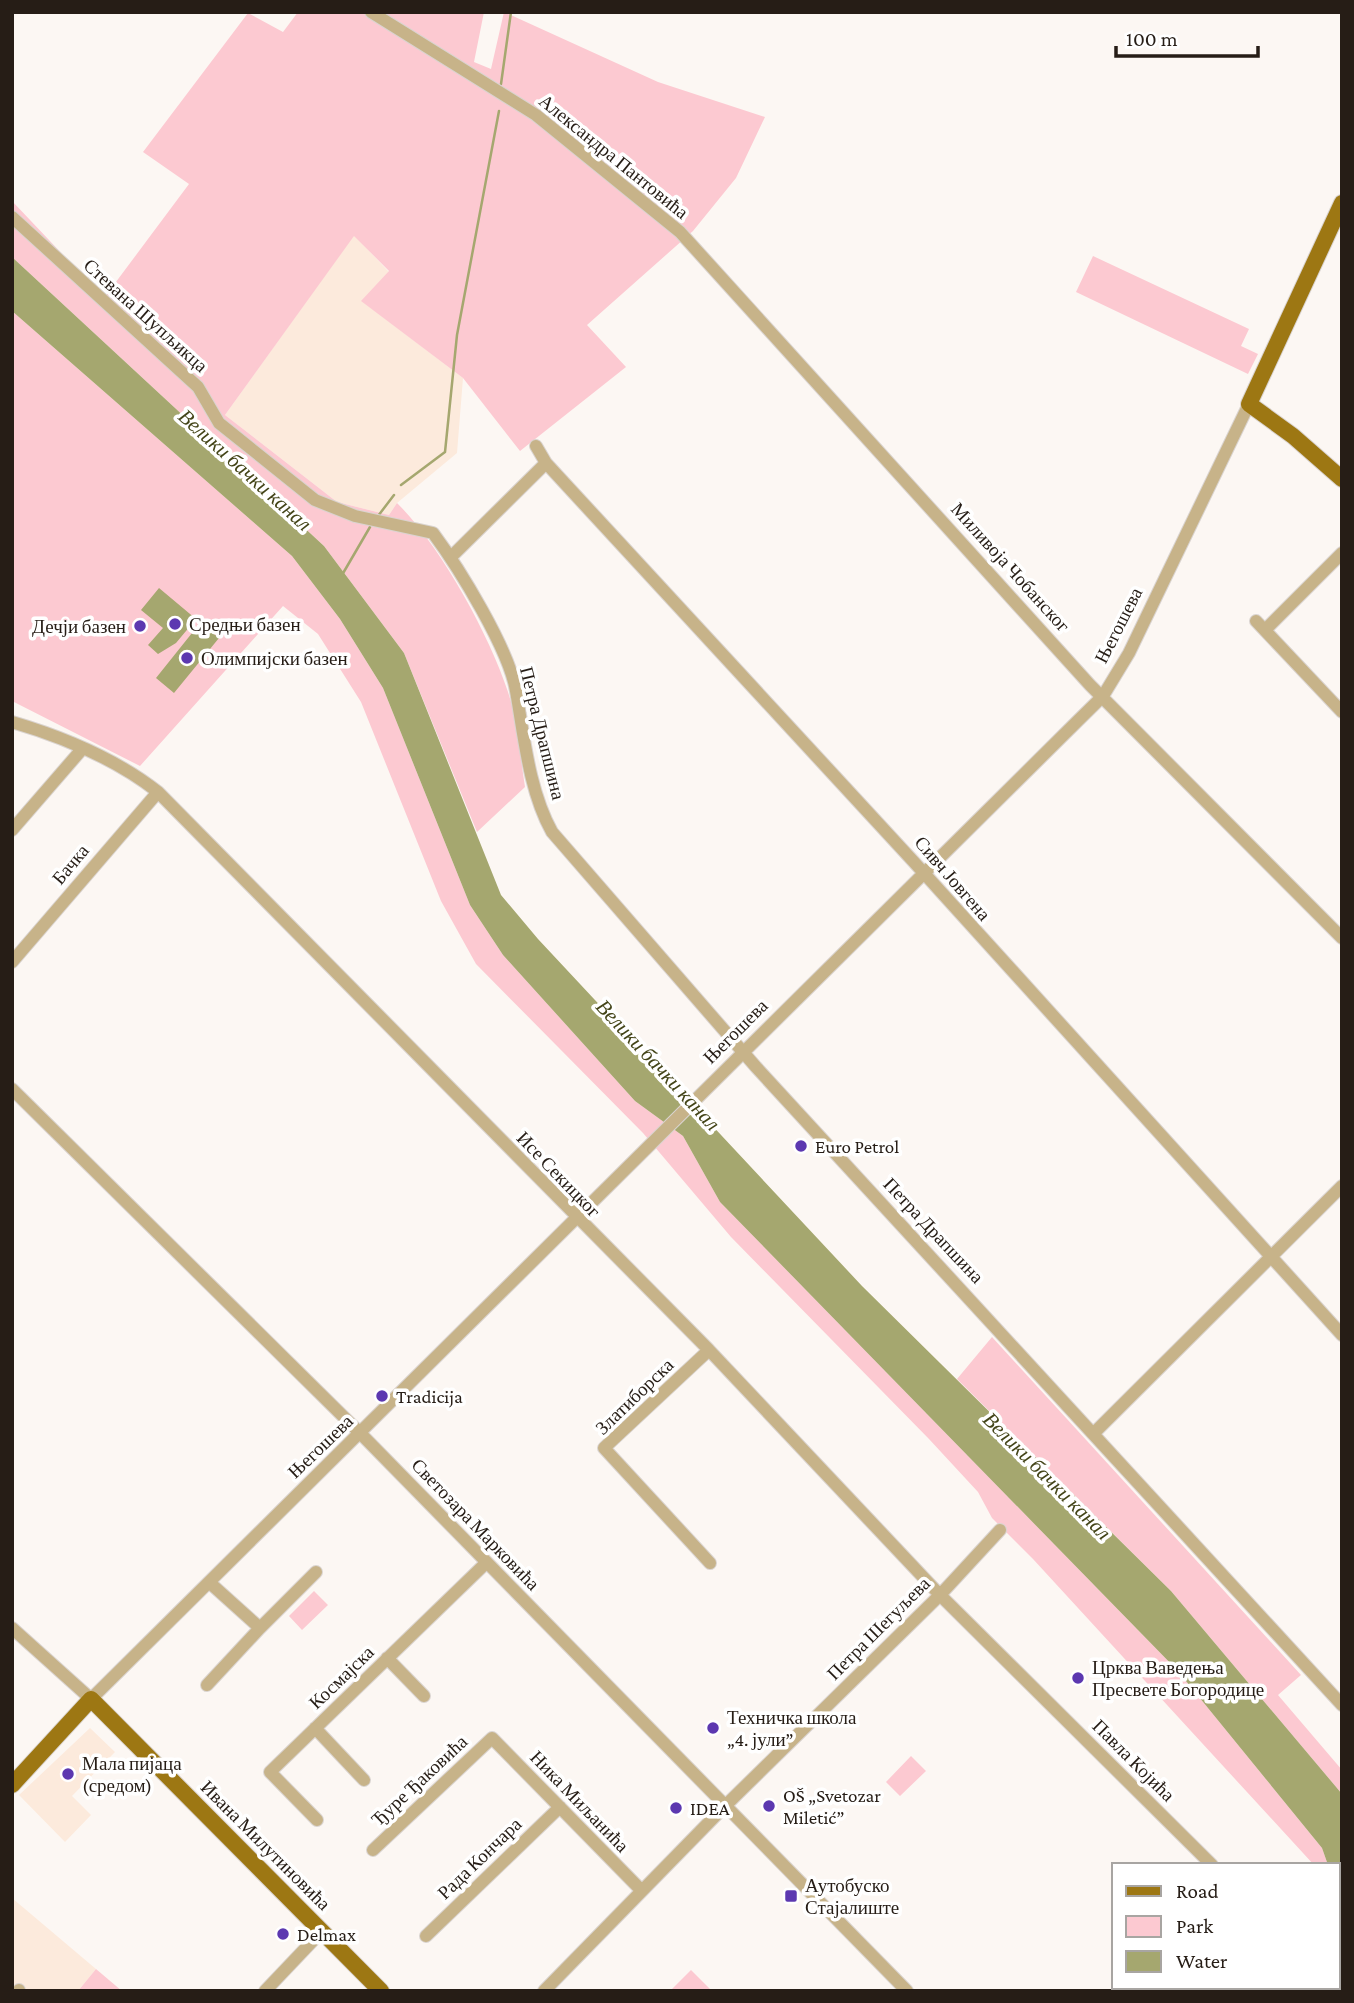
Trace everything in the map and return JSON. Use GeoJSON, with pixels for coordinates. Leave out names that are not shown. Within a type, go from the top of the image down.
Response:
{"type":"FeatureCollection","features":[{"type":"Feature","properties":{"kind":"main road","name":"Његошева"},"geometry":{"type":"LineString","coordinates":[[1249,404],[1342,203]]}},
{"type":"Feature","properties":{"kind":"main road"},"geometry":{"type":"LineString","coordinates":[[1249,404],[1293,436],[1342,478]]}},
{"type":"Feature","properties":{"kind":"main road","name":"Његошева"},"geometry":{"type":"LineString","coordinates":[[12,1785],[92,1699]]}},
{"type":"Feature","properties":{"kind":"main road","name":"Ивана Милутиновића"},"geometry":{"type":"LineString","coordinates":[[92,1699],[381,1991]]}},
{"type":"Feature","properties":{"kind":"street","name":"Александра Пантовића"},"geometry":{"type":"LineString","coordinates":[[371,12],[536,115],[574,143],[690,243]]}},
{"type":"Feature","properties":{"kind":"street","name":"Стевана Шупљикца"},"geometry":{"type":"LineString","coordinates":[[12,217],[198,387],[219,423],[289,481],[336,510],[433,533]]}},
{"type":"Feature","properties":{"kind":"street","name":"Миливоја Чобанског"},"geometry":{"type":"LineString","coordinates":[[690,243],[1103,696],[1342,938]]}},
{"type":"Feature","properties":{"kind":"street","name":"Његошева"},"geometry":{"type":"LineString","coordinates":[[92,1699],[1103,696],[1129,653],[1249,404]]}},
{"type":"Feature","properties":{"kind":"street","name":"Сивч Јовгена"},"geometry":{"type":"LineString","coordinates":[[536,446],[546,463],[1342,1335]]}},
{"type":"Feature","properties":{"kind":"street"},"geometry":{"type":"LineString","coordinates":[[450,557],[546,463]]}},
{"type":"Feature","properties":{"kind":"street","name":"Петра Драпшина"},"geometry":{"type":"LineString","coordinates":[[433,533],[450,557],[497,642],[516,688],[540,805],[552,832],[744,1052],[1342,1706]]}},
{"type":"Feature","properties":{"kind":"street"},"geometry":{"type":"LineString","coordinates":[[1342,553],[1261,625],[1342,712]]}},
{"type":"Feature","properties":{"kind":"street","name":"Исе Секицког"},"geometry":{"type":"LineString","coordinates":[[12,722],[83,748],[153,788],[709,1350],[940,1595]]}},
{"type":"Feature","properties":{"kind":"street"},"geometry":{"type":"LineString","coordinates":[[12,830],[83,748]]}},
{"type":"Feature","properties":{"kind":"street","name":"Бачка"},"geometry":{"type":"LineString","coordinates":[[12,962],[153,788]]}},
{"type":"Feature","properties":{"kind":"street","name":"Светозара Марковића"},"geometry":{"type":"LineString","coordinates":[[12,1089],[362,1434],[724,1807],[907,1991]]}},
{"type":"Feature","properties":{"kind":"street"},"geometry":{"type":"LineString","coordinates":[[1094,1433],[1342,1186]]}},
{"type":"Feature","properties":{"kind":"street","name":"Златиборска"},"geometry":{"type":"LineString","coordinates":[[709,1350],[604,1448],[710,1563]]}},
{"type":"Feature","properties":{"kind":"street","name":"Петра Шегуљева"},"geometry":{"type":"LineString","coordinates":[[544,1991],[724,1807],[940,1595],[1000,1530]]}},
{"type":"Feature","properties":{"kind":"street","name":"Космајска"},"geometry":{"type":"LineString","coordinates":[[317,1820],[270,1772],[486,1563]]}},
{"type":"Feature","properties":{"kind":"street"},"geometry":{"type":"LineString","coordinates":[[207,1685],[316,1572]]}},
{"type":"Feature","properties":{"kind":"street"},"geometry":{"type":"LineString","coordinates":[[209,1583],[260,1628]]}},
{"type":"Feature","properties":{"kind":"street","name":"Павла Којића"},"geometry":{"type":"LineString","coordinates":[[940,1595],[1210,1863]]}},
{"type":"Feature","properties":{"kind":"street"},"geometry":{"type":"LineString","coordinates":[[12,1628],[92,1699]]}},
{"type":"Feature","properties":{"kind":"street"},"geometry":{"type":"LineString","coordinates":[[387,1658],[424,1696]]}},
{"type":"Feature","properties":{"kind":"street"},"geometry":{"type":"LineString","coordinates":[[315,1728],[365,1780]]}},
{"type":"Feature","properties":{"kind":"street","name":"Ника Миљанића"},"geometry":{"type":"LineString","coordinates":[[492,1738],[642,1891]]}},
{"type":"Feature","properties":{"kind":"street","name":"Ђуре Ђаковића"},"geometry":{"type":"LineString","coordinates":[[373,1850],[492,1738]]}},
{"type":"Feature","properties":{"kind":"street","name":"Рада Кончара"},"geometry":{"type":"LineString","coordinates":[[426,1936],[560,1807]]}},
{"type":"Feature","properties":{"kind":"street"},"geometry":{"type":"LineString","coordinates":[[265,1991],[322,1931]]}},
{"type":"Feature","properties":{"kind":"shaded area"},"geometry":{"type":"Polygon","coordinates":[[[354,235],[389,272],[362,301],[463,378],[457,453],[397,503],[389,515],[337,502],[225,415],[354,235]]]}},
{"type":"Feature","properties":{"kind":"shaded area","name":"Мала пијаца (средом)"},"geometry":{"type":"Polygon","coordinates":[[[90,1728],[115,1752],[72,1796],[91,1815],[65,1842],[19,1795],[90,1728]]]}},
{"type":"Feature","properties":{"kind":"shaded area"},"geometry":{"type":"Polygon","coordinates":[[[12,1898],[96,1969],[78,1991],[12,1991],[12,1898]]]}},
{"type":"Feature","properties":{"kind":"green space"},"geometry":{"type":"Polygon","coordinates":[[[298,12],[484,12],[474,62],[491,69],[504,12],[658,82],[765,117],[736,178],[693,231],[587,325],[626,367],[520,451],[463,378],[361,301],[389,271],[354,236],[225,415],[337,502],[389,515],[397,503],[430,542],[462,592],[489,644],[508,692],[525,787],[477,832],[404,653],[324,546],[12,257],[12,201],[104,298],[189,184],[143,152],[248,13],[283,32],[298,12]]]}},
{"type":"Feature","properties":{"kind":"green space"},"geometry":{"type":"Polygon","coordinates":[[[1093,256],[1249,329],[1241,346],[1258,354],[1248,374],[1076,292],[1093,256]]]}},
{"type":"Feature","properties":{"kind":"green space"},"geometry":{"type":"Polygon","coordinates":[[[12,311],[292,556],[340,619],[383,688],[470,905],[503,955],[635,1101],[683,1136],[720,1202],[1177,1670],[1322,1848],[1327,1863],[1312,1863],[1033,1559],[992,1518],[978,1492],[929,1439],[731,1237],[643,1133],[476,964],[441,901],[361,702],[318,634],[283,606],[140,766],[12,701],[12,311]]]}},
{"type":"Feature","properties":{"kind":"green space"},"geometry":{"type":"Polygon","coordinates":[[[992,1337],[1301,1675],[1278,1695],[1342,1770],[1342,1794],[1171,1591],[957,1379],[992,1337]]]}},
{"type":"Feature","properties":{"kind":"green space"},"geometry":{"type":"Polygon","coordinates":[[[314,1591],[328,1605],[302,1630],[289,1616],[314,1591]]]}},
{"type":"Feature","properties":{"kind":"green space"},"geometry":{"type":"Polygon","coordinates":[[[911,1756],[926,1771],[900,1796],[886,1782],[911,1756]]]}},
{"type":"Feature","properties":{"kind":"green space"},"geometry":{"type":"Polygon","coordinates":[[[1342,1952],[1342,1991],[1265,1991],[1340,1989],[1342,1952]]]}},
{"type":"Feature","properties":{"kind":"green space"},"geometry":{"type":"Polygon","coordinates":[[[96,1969],[122,1991],[78,1991],[96,1969]]]}},
{"type":"Feature","properties":{"kind":"green space"},"geometry":{"type":"Polygon","coordinates":[[[691,1970],[712,1991],[672,1989],[691,1970]]]}},
{"type":"Feature","properties":{"kind":"water","name":"Велики бачки канал"},"geometry":{"type":"Polygon","coordinates":[[[12,257],[324,546],[404,653],[501,895],[538,939],[862,1286],[1171,1591],[1342,1794],[1342,1899],[1340,1863],[1327,1863],[1322,1848],[1177,1670],[720,1202],[683,1136],[635,1101],[503,955],[470,905],[383,688],[340,619],[292,556],[12,311],[12,257]]]}},
{"type":"Feature","properties":{"kind":"water","name":"Средњи базен"},"geometry":{"type":"Polygon","coordinates":[[[159,588],[196,619],[176,643],[158,654],[148,645],[163,628],[141,610],[159,588]]]}},
{"type":"Feature","properties":{"kind":"water","name":"Олимпијски базен"},"geometry":{"type":"Polygon","coordinates":[[[200,623],[219,638],[174,693],[156,678],[200,623]]]}},
{"type":"Feature","properties":{"kind":"waterway"},"geometry":{"type":"LineString","coordinates":[[501,84],[511,12]]}},
{"type":"Feature","properties":{"kind":"waterway"},"geometry":{"type":"LineString","coordinates":[[401,485],[445,452],[457,335],[499,111]]}},
{"type":"Feature","properties":{"kind":"waterway"},"geometry":{"type":"LineString","coordinates":[[378,516],[394,495]]}},
{"type":"Feature","properties":{"kind":"waterway"},"geometry":{"type":"LineString","coordinates":[[342,575],[370,527]]}},
{"type":"Feature","properties":{"kind":"place","name":"Средњи базен"},"geometry":{"type":"Point","coordinates":[175,624]}},
{"type":"Feature","properties":{"kind":"place","name":"Дечји базен"},"geometry":{"type":"Point","coordinates":[140,626]}},
{"type":"Feature","properties":{"kind":"place","name":"Олимпијски базен"},"geometry":{"type":"Point","coordinates":[187,658]}},
{"type":"Feature","properties":{"kind":"place","name":"Euro Petrol"},"geometry":{"type":"Point","coordinates":[801,1146]}},
{"type":"Feature","properties":{"kind":"place","name":"Tradicija"},"geometry":{"type":"Point","coordinates":[382,1396]}},
{"type":"Feature","properties":{"kind":"place","name":"Црква Ваведења Пресвете Богородице"},"geometry":{"type":"Point","coordinates":[1078,1678]}},
{"type":"Feature","properties":{"kind":"place","name":"Техничка школа „4. јули”"},"geometry":{"type":"Point","coordinates":[713,1728]}},
{"type":"Feature","properties":{"kind":"place","name":"Мала пијаца (средом)"},"geometry":{"type":"Point","coordinates":[68,1774]}},
{"type":"Feature","properties":{"kind":"place","name":"OŠ „Svetozar Miletić”"},"geometry":{"type":"Point","coordinates":[769,1806]}},
{"type":"Feature","properties":{"kind":"place","name":"IDEA"},"geometry":{"type":"Point","coordinates":[676,1808]}},
{"type":"Feature","properties":{"kind":"place","name":"Аутобуско Стајалиште"},"geometry":{"type":"Point","coordinates":[791,1896]}},
{"type":"Feature","properties":{"kind":"place","name":"Delmax"},"geometry":{"type":"Point","coordinates":[283,1934]}}]}
